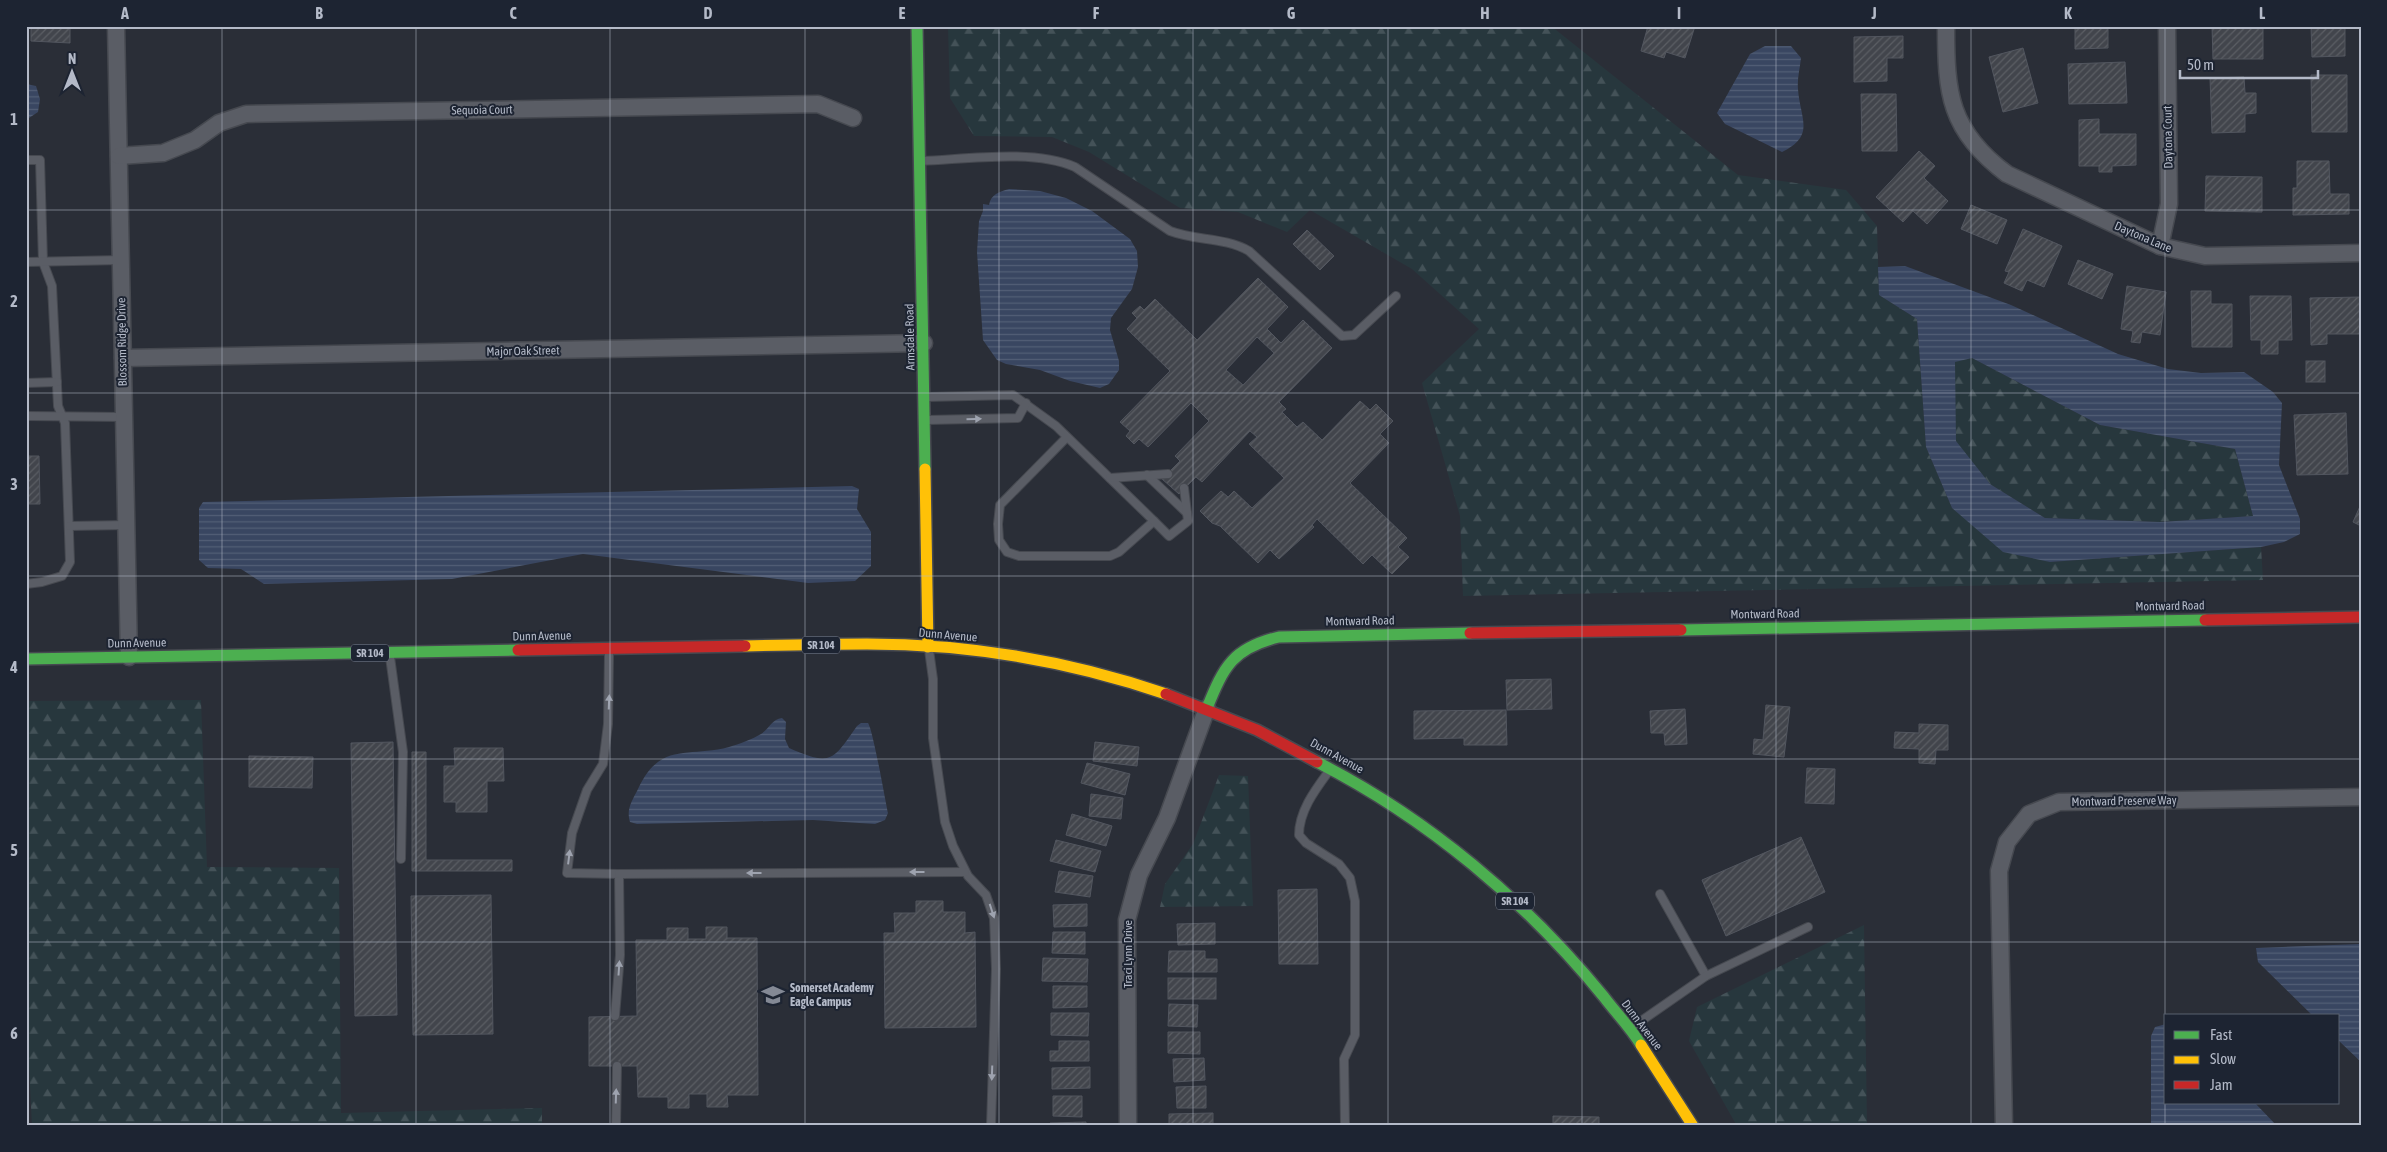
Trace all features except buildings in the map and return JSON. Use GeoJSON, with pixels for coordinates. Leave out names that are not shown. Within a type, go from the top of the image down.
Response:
{"type":"FeatureCollection","features":[{"type":"Feature","properties":{"kind":"main road","name":"Armsdale Road"},"geometry":{"type":"LineString","coordinates":[[917,26],[926,420],[928,647]]}},
{"type":"Feature","properties":{"kind":"main road","name":"Montward Road"},"geometry":{"type":"LineString","coordinates":[[1206,708],[1222,670],[1234,655],[1255,643],[1279,637],[2361,617]]}},
{"type":"Feature","properties":{"kind":"main road","name":"Dunn Avenue"},"geometry":{"type":"LineString","coordinates":[[26,659],[868,644],[996,653],[1066,666],[1130,682],[1206,708],[1260,730],[1332,768],[1394,806],[1440,838],[1536,920],[1629,1029],[1662,1074],[1692,1126]]}},
{"type":"Feature","properties":{"kind":"street","name":"Blossom Ridge Drive"},"geometry":{"type":"LineString","coordinates":[[116,26],[129,657]]}},
{"type":"Feature","properties":{"kind":"street","name":"Daytona Lane"},"geometry":{"type":"LineString","coordinates":[[1946,26],[1948,89],[1962,128],[1989,161],[2006,174],[2160,246],[2182,253],[2205,256],[2361,254]]}},
{"type":"Feature","properties":{"kind":"street","name":"Daytona Court"},"geometry":{"type":"LineString","coordinates":[[2160,246],[2169,204],[2167,26]]}},
{"type":"Feature","properties":{"kind":"street","name":"Sequoia Court"},"geometry":{"type":"LineString","coordinates":[[119,156],[163,153],[195,140],[219,123],[246,114],[818,104],[853,118]]}},
{"type":"Feature","properties":{"kind":"street","name":"Major Oak Street"},"geometry":{"type":"LineString","coordinates":[[123,358],[924,343]]}},
{"type":"Feature","properties":{"kind":"street","name":"Traci Lynn Drive"},"geometry":{"type":"LineString","coordinates":[[1128,1126],[1127,920],[1139,875],[1167,818],[1206,708]]}},
{"type":"Feature","properties":{"kind":"street","name":"Montward Preserve Way"},"geometry":{"type":"LineString","coordinates":[[2004,1126],[1999,871],[2007,842],[2029,814],[2059,802],[2361,797]]}},
{"type":"Feature","properties":{"kind":"lane"},"geometry":{"type":"LineString","coordinates":[[920,161],[1038,157],[1063,162],[1076,167],[1170,232],[1183,236],[1223,240],[1236,244],[1249,252],[1342,336],[1354,335],[1396,296]]}},
{"type":"Feature","properties":{"kind":"lane"},"geometry":{"type":"LineString","coordinates":[[26,160],[40,160],[43,262],[52,286],[58,406],[65,423],[70,526],[70,562],[62,576],[26,584]]}},
{"type":"Feature","properties":{"kind":"lane"},"geometry":{"type":"LineString","coordinates":[[26,262],[121,260]]}},
{"type":"Feature","properties":{"kind":"lane"},"geometry":{"type":"LineString","coordinates":[[26,383],[57,382]]}},
{"type":"Feature","properties":{"kind":"lane"},"geometry":{"type":"LineString","coordinates":[[925,397],[1013,396],[1026,403],[1067,437],[1169,536],[1188,521],[1184,488]]}},
{"type":"Feature","properties":{"kind":"lane"},"geometry":{"type":"LineString","coordinates":[[926,420],[1018,418],[1026,403]]}},
{"type":"Feature","properties":{"kind":"lane"},"geometry":{"type":"LineString","coordinates":[[26,416],[124,417]]}},
{"type":"Feature","properties":{"kind":"lane"},"geometry":{"type":"LineString","coordinates":[[1067,437],[1000,505],[999,540],[1007,552],[1019,556],[1110,556],[1119,552],[1154,521]]}},
{"type":"Feature","properties":{"kind":"lane"},"geometry":{"type":"LineString","coordinates":[[1110,478],[1168,474]]}},
{"type":"Feature","properties":{"kind":"lane"},"geometry":{"type":"LineString","coordinates":[[1147,475],[1187,513]]}},
{"type":"Feature","properties":{"kind":"lane"},"geometry":{"type":"LineString","coordinates":[[70,526],[126,525]]}},
{"type":"Feature","properties":{"kind":"lane"},"geometry":{"type":"LineString","coordinates":[[928,647],[933,679],[933,738],[945,822],[953,846],[966,872],[986,895],[994,918],[996,970],[991,1126]]}},
{"type":"Feature","properties":{"kind":"lane"},"geometry":{"type":"LineString","coordinates":[[609,648],[608,724],[603,764],[587,790],[572,833],[567,874],[966,872]]}},
{"type":"Feature","properties":{"kind":"lane"},"geometry":{"type":"LineString","coordinates":[[389,652],[403,752],[401,859]]}},
{"type":"Feature","properties":{"kind":"lane"},"geometry":{"type":"LineString","coordinates":[[1332,768],[1313,794],[1299,822],[1299,835],[1306,843],[1339,864],[1350,878],[1355,900],[1356,1035],[1344,1059],[1345,1126]]}},
{"type":"Feature","properties":{"kind":"lane"},"geometry":{"type":"LineString","coordinates":[[615,1016],[620,955],[619,874]]}},
{"type":"Feature","properties":{"kind":"lane"},"geometry":{"type":"LineString","coordinates":[[1660,894],[1706,976]]}},
{"type":"Feature","properties":{"kind":"lane"},"geometry":{"type":"LineString","coordinates":[[1629,1029],[1706,976],[1808,927]]}},
{"type":"Feature","properties":{"kind":"lane"},"geometry":{"type":"LineString","coordinates":[[616,1066],[616,1126]]}},
{"type":"Feature","properties":{"kind":"green space"},"geometry":{"type":"Polygon","coordinates":[[[948,26],[1551,26],[1738,175],[1846,190],[1877,226],[1879,295],[1917,319],[1926,447],[1952,508],[2050,562],[2261,547],[2263,580],[1463,596],[1460,516],[1422,383],[1479,329],[1412,269],[1310,210],[1287,232],[1238,212],[1180,208],[1089,152],[1052,137],[974,136],[950,98],[948,26]]]}},
{"type":"Feature","properties":{"kind":"green space"},"geometry":{"type":"Polygon","coordinates":[[[1972,358],[2100,425],[2235,449],[2253,516],[2160,522],[2045,518],[1990,484],[1955,441],[1955,361],[1972,358]]]}},
{"type":"Feature","properties":{"kind":"green space"},"geometry":{"type":"Polygon","coordinates":[[[201,700],[207,867],[339,868],[341,1113],[542,1108],[542,1126],[32,1126],[26,1005],[26,701],[201,700]]]}},
{"type":"Feature","properties":{"kind":"green space"},"geometry":{"type":"Polygon","coordinates":[[[1219,775],[1248,776],[1253,906],[1160,907],[1165,884],[1193,844],[1219,775]]]}},
{"type":"Feature","properties":{"kind":"green space"},"geometry":{"type":"Polygon","coordinates":[[[1864,925],[1867,1126],[1737,1126],[1689,1041],[1697,1007],[1864,925]]]}},
{"type":"Feature","properties":{"kind":"water"},"geometry":{"type":"Polygon","coordinates":[[[1765,46],[1791,46],[1801,58],[1798,85],[1804,125],[1803,133],[1793,146],[1782,152],[1725,124],[1717,113],[1750,54],[1765,46]]]}},
{"type":"Feature","properties":{"kind":"water"},"geometry":{"type":"Polygon","coordinates":[[[26,84],[36,86],[40,99],[38,112],[26,120],[26,84]]]}},
{"type":"Feature","properties":{"kind":"water"},"geometry":{"type":"Polygon","coordinates":[[[1009,189],[1040,191],[1066,198],[1092,211],[1130,239],[1137,251],[1138,267],[1132,289],[1111,318],[1110,330],[1119,361],[1119,370],[1109,384],[1100,388],[1070,381],[1040,370],[1006,364],[997,360],[983,340],[977,252],[979,221],[983,211],[983,204],[989,205],[990,201],[999,192],[1009,189]]]}},
{"type":"Feature","properties":{"kind":"water"},"geometry":{"type":"Polygon","coordinates":[[[1905,266],[2011,305],[2118,354],[2168,369],[2201,373],[2244,372],[2273,392],[2282,403],[2279,465],[2300,519],[2300,534],[2284,542],[2261,547],[2050,562],[2003,552],[1952,508],[1926,447],[1917,319],[1879,295],[1878,267],[1905,266]],[[1972,358],[1955,362],[1956,441],[1990,484],[2045,518],[2160,522],[2253,516],[2235,449],[2100,425],[1972,358]]]}},
{"type":"Feature","properties":{"kind":"water"},"geometry":{"type":"Polygon","coordinates":[[[852,486],[859,489],[857,509],[871,532],[871,566],[855,581],[808,583],[583,554],[452,579],[264,584],[241,569],[208,568],[199,560],[199,508],[203,502],[852,486]]]}},
{"type":"Feature","properties":{"kind":"water"},"geometry":{"type":"Polygon","coordinates":[[[782,718],[786,722],[785,739],[789,748],[803,754],[822,758],[836,754],[857,726],[861,723],[868,723],[876,751],[888,813],[885,820],[875,824],[813,820],[637,824],[630,822],[629,809],[632,801],[647,774],[656,764],[676,754],[714,750],[741,743],[761,734],[773,722],[782,718]]]}},
{"type":"Feature","properties":{"kind":"water"},"geometry":{"type":"Polygon","coordinates":[[[2361,944],[2361,1062],[2340,1042],[2340,1014],[2311,1014],[2258,962],[2256,948],[2361,944]]]}},
{"type":"Feature","properties":{"kind":"water"},"geometry":{"type":"Polygon","coordinates":[[[2164,1025],[2164,1104],[2256,1104],[2277,1126],[2151,1126],[2151,1036],[2155,1027],[2164,1025]]]}},
{"type":"Feature","properties":{"kind":"traffic: fast"},"geometry":{"type":"LineString","coordinates":[[917,26],[925,469]]}},
{"type":"Feature","properties":{"kind":"traffic: fast"},"geometry":{"type":"LineString","coordinates":[[1681,630],[2205,620]]}},
{"type":"Feature","properties":{"kind":"traffic: fast"},"geometry":{"type":"LineString","coordinates":[[1207,708],[1219,681],[1232,661],[1240,653],[1263,641],[1279,637],[1470,633]]}},
{"type":"Feature","properties":{"kind":"traffic: fast"},"geometry":{"type":"LineString","coordinates":[[26,659],[518,650]]}},
{"type":"Feature","properties":{"kind":"traffic: fast"},"geometry":{"type":"LineString","coordinates":[[1317,762],[1358,784],[1436,836],[1508,895],[1574,962],[1641,1045]]}},
{"type":"Feature","properties":{"kind":"traffic: slow"},"geometry":{"type":"LineString","coordinates":[[925,469],[928,647]]}},
{"type":"Feature","properties":{"kind":"traffic: slow"},"geometry":{"type":"LineString","coordinates":[[745,646],[905,645],[981,651],[1093,672],[1166,694]]}},
{"type":"Feature","properties":{"kind":"traffic: slow"},"geometry":{"type":"LineString","coordinates":[[1641,1045],[1693,1126]]}},
{"type":"Feature","properties":{"kind":"traffic: jam"},"geometry":{"type":"LineString","coordinates":[[2205,620],[2361,617]]}},
{"type":"Feature","properties":{"kind":"traffic: jam"},"geometry":{"type":"LineString","coordinates":[[1470,633],[1681,630]]}},
{"type":"Feature","properties":{"kind":"traffic: jam"},"geometry":{"type":"LineString","coordinates":[[518,650],[745,646]]}},
{"type":"Feature","properties":{"kind":"traffic: jam"},"geometry":{"type":"LineString","coordinates":[[1166,694],[1257,730],[1317,762]]}},
{"type":"Feature","properties":{"kind":"place","name":"Somerset Academy Eagle Campus"},"geometry":{"type":"Point","coordinates":[773,995]}}]}
